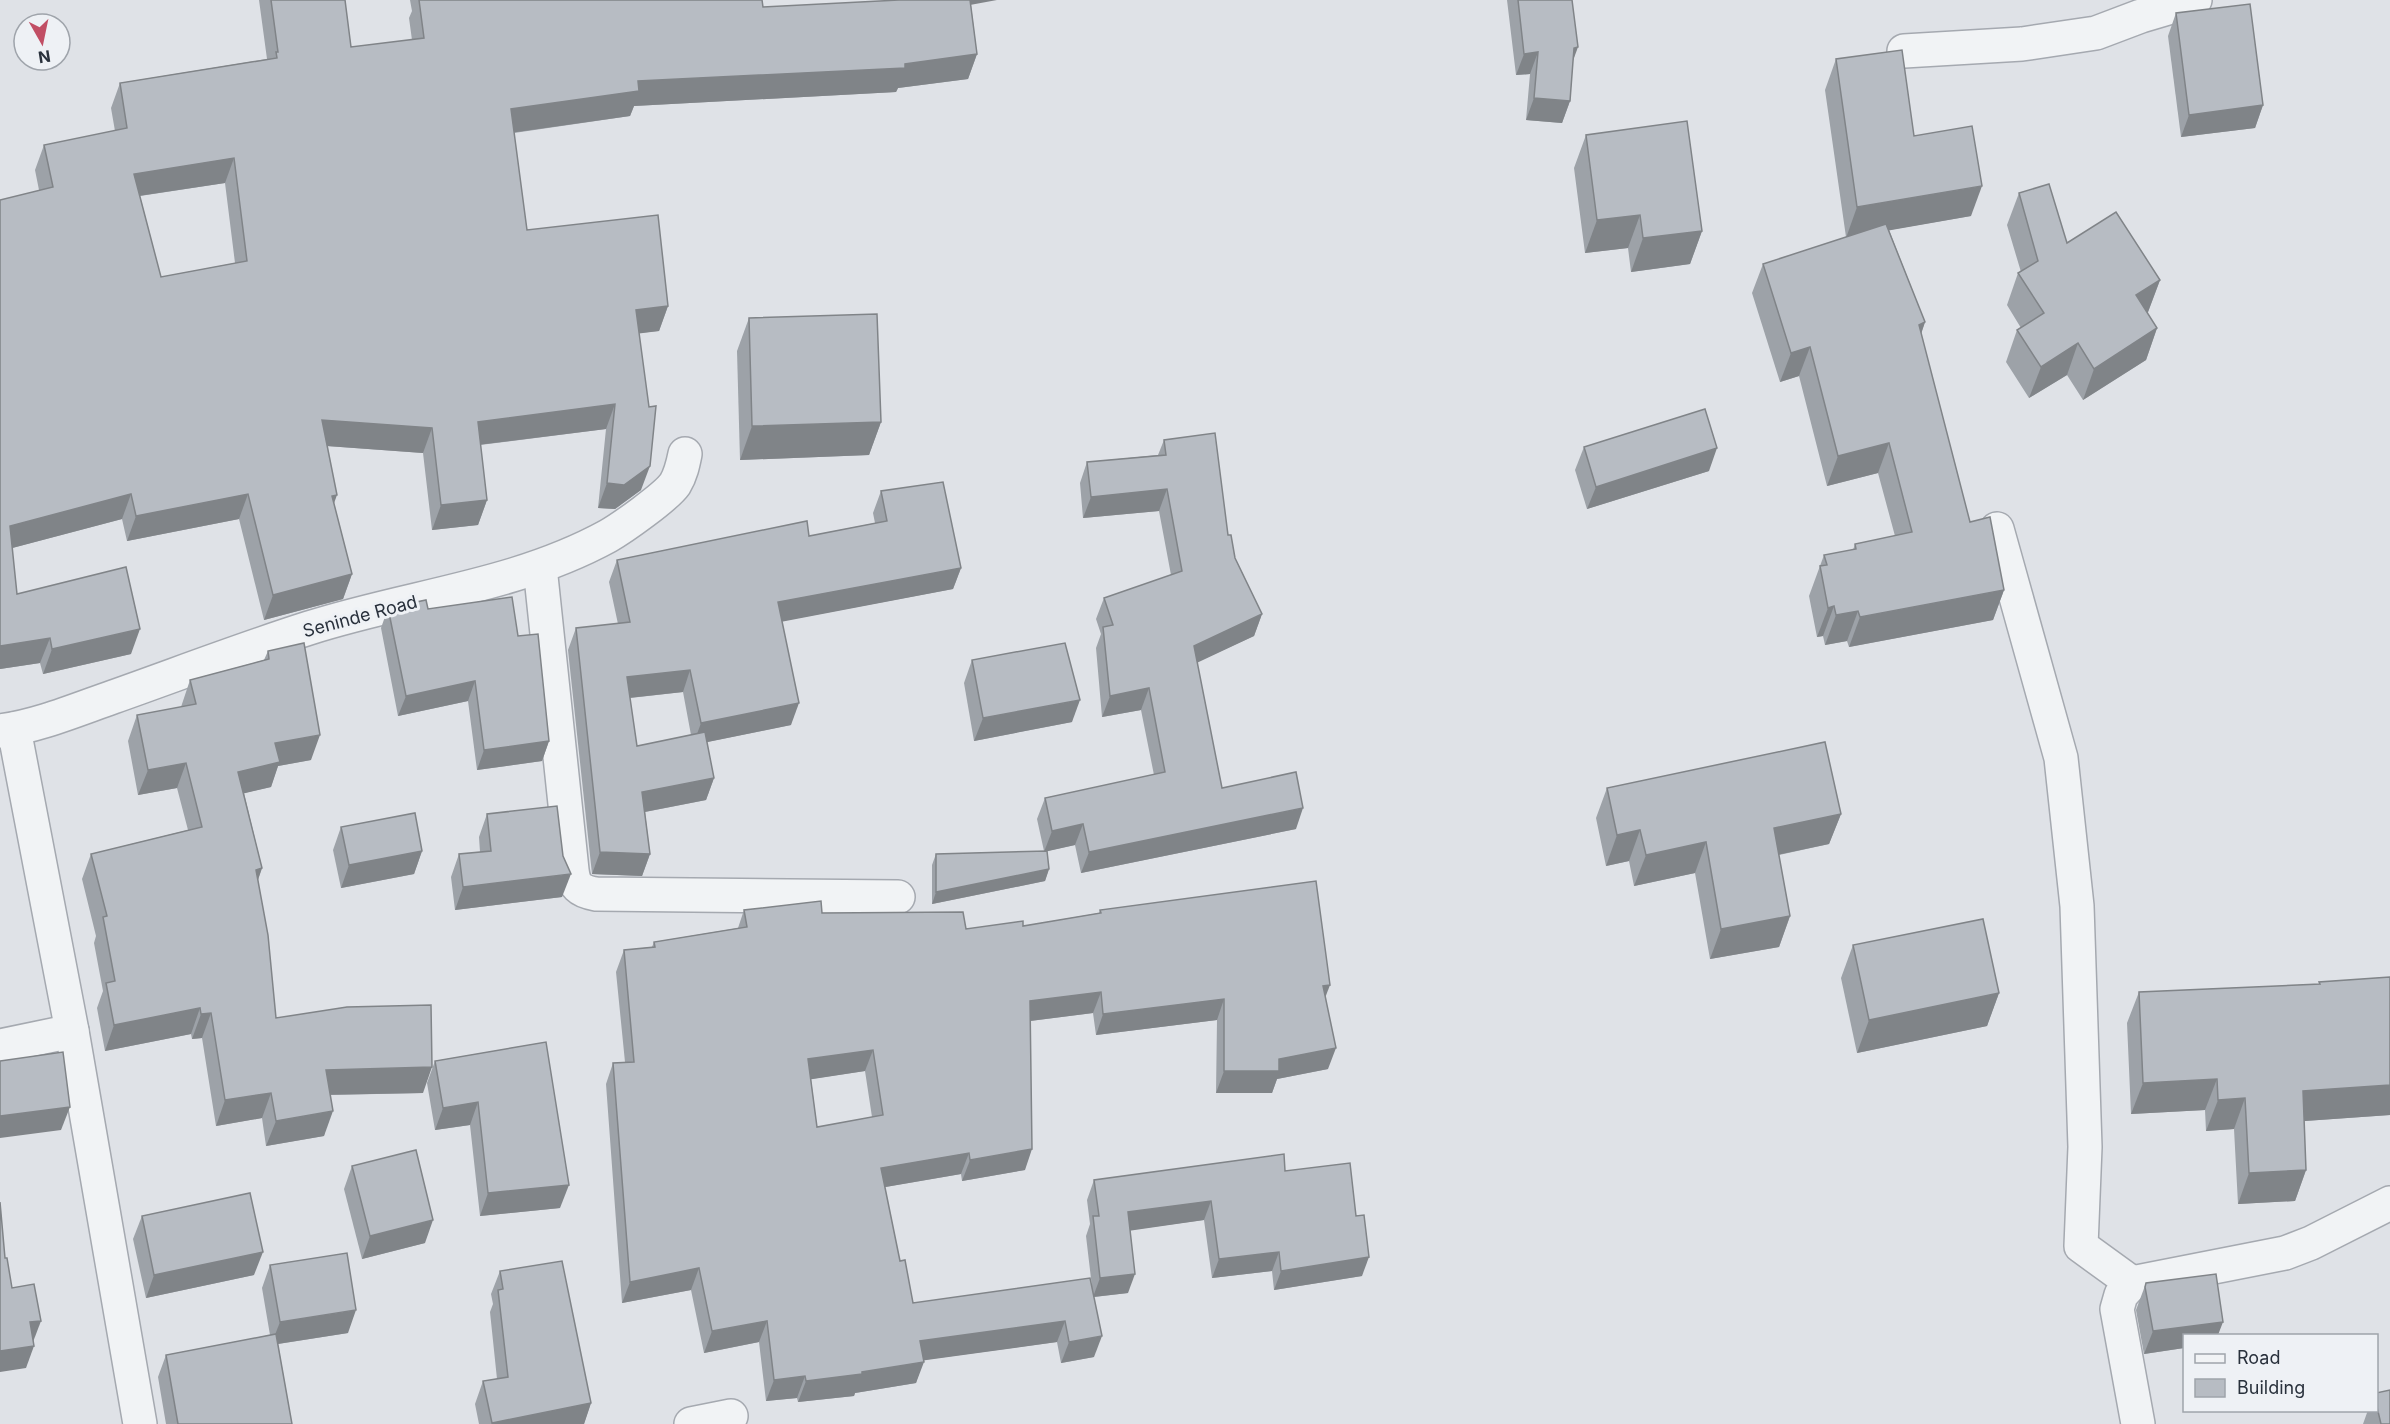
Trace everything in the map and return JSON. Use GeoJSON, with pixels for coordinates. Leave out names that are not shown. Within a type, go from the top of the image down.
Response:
{"type":"FeatureCollection","features":[{"type":"Feature","properties":{"kind":"street"},"geometry":{"type":"LineString","coordinates":[[1904,51],[2022,44],[2096,33],[2140,16],[2195,0]]}},
{"type":"Feature","properties":{"kind":"street","name":"Seninde Road"},"geometry":{"type":"LineString","coordinates":[[7,730],[309,628],[473,587],[540,567],[608,536],[639,515],[675,484],[683,467],[685,454]]}},
{"type":"Feature","properties":{"kind":"street"},"geometry":{"type":"LineString","coordinates":[[1997,529],[2061,758],[2077,906],[2085,1147],[2081,1246],[2132,1283]]}},
{"type":"Feature","properties":{"kind":"street"},"geometry":{"type":"LineString","coordinates":[[540,567],[572,870],[574,883],[582,892],[898,897]]}},
{"type":"Feature","properties":{"kind":"street"},"geometry":{"type":"LineString","coordinates":[[7,730],[72,1031],[140,1424]]}},
{"type":"Feature","properties":{"kind":"street"},"geometry":{"type":"LineString","coordinates":[[0,1046],[72,1031]]}},
{"type":"Feature","properties":{"kind":"street"},"geometry":{"type":"LineString","coordinates":[[2138,1424],[2116,1309],[2121,1295],[2132,1283],[2285,1253],[2311,1243],[2390,1203]]}},
{"type":"Feature","properties":{"kind":"street"},"geometry":{"type":"LineString","coordinates":[[691,1424],[731,1416]]}},
{"type":"Feature","properties":{"kind":"building"},"geometry":{"type":"Polygon","coordinates":[[[271,0],[345,0],[351,47],[424,38],[419,0],[762,0],[763,7],[899,0],[970,0],[977,54],[905,64],[905,68],[638,81],[639,91],[511,109],[527,230],[658,215],[668,306],[636,310],[649,407],[656,406],[650,466],[624,485],[607,483],[615,404],[478,422],[487,500],[441,505],[432,428],[322,420],[337,495],[332,496],[352,574],[273,595],[248,494],[136,516],[131,494],[10,526],[17,594],[126,567],[140,629],[52,649],[50,638],[0,646],[0,200],[53,187],[44,145],[127,128],[120,83],[277,58],[276,52],[278,52],[271,0]],[[234,158],[134,174],[161,277],[247,261],[234,158]]]}},
{"type":"Feature","properties":{"kind":"building"},"geometry":{"type":"Polygon","coordinates":[[[1518,0],[1572,0],[1578,47],[1574,48],[1570,101],[1534,98],[1538,52],[1524,54],[1518,0]]]}},
{"type":"Feature","properties":{"kind":"building"},"geometry":{"type":"Polygon","coordinates":[[[2250,4],[2263,105],[2189,115],[2176,13],[2250,4]]]}},
{"type":"Feature","properties":{"kind":"building"},"geometry":{"type":"Polygon","coordinates":[[[1902,50],[1914,136],[1972,126],[1982,186],[1857,207],[1836,59],[1902,50]]]}},
{"type":"Feature","properties":{"kind":"building"},"geometry":{"type":"Polygon","coordinates":[[[1687,121],[1702,231],[1643,238],[1640,215],[1597,220],[1586,135],[1687,121]]]}},
{"type":"Feature","properties":{"kind":"building"},"geometry":{"type":"Polygon","coordinates":[[[2049,184],[2067,243],[2116,212],[2160,280],[2136,295],[2157,328],[2094,369],[2078,343],[2041,367],[2017,330],[2044,313],[2018,273],[2038,261],[2019,193],[2049,184]]]}},
{"type":"Feature","properties":{"kind":"building"},"geometry":{"type":"Polygon","coordinates":[[[1886,224],[1925,322],[1919,325],[1970,522],[1990,517],[2004,590],[1860,617],[1858,611],[1836,615],[1834,606],[1828,608],[1820,566],[1827,565],[1824,555],[1856,549],[1855,544],[1912,532],[1889,443],[1838,456],[1810,347],[1791,353],[1763,264],[1886,224]]]}},
{"type":"Feature","properties":{"kind":"building"},"geometry":{"type":"Polygon","coordinates":[[[877,314],[881,422],[752,426],[749,318],[877,314]]]}},
{"type":"Feature","properties":{"kind":"building"},"geometry":{"type":"Polygon","coordinates":[[[1705,409],[1717,448],[1596,487],[1584,447],[1705,409]]]}},
{"type":"Feature","properties":{"kind":"building"},"geometry":{"type":"Polygon","coordinates":[[[1215,433],[1228,535],[1231,535],[1235,558],[1262,614],[1194,646],[1222,788],[1296,772],[1303,808],[1089,852],[1083,824],[1052,831],[1045,798],[1165,772],[1149,688],[1110,696],[1103,627],[1113,625],[1104,598],[1182,571],[1167,489],[1091,497],[1087,462],[1166,455],[1164,440],[1215,433]]]}},
{"type":"Feature","properties":{"kind":"building"},"geometry":{"type":"Polygon","coordinates":[[[943,482],[961,568],[778,602],[799,703],[701,723],[690,670],[627,677],[637,746],[705,732],[714,778],[642,792],[650,854],[600,852],[576,628],[630,622],[617,560],[807,521],[809,536],[887,521],[881,491],[943,482]]]}},
{"type":"Feature","properties":{"kind":"building"},"geometry":{"type":"Polygon","coordinates":[[[512,597],[518,636],[538,634],[549,741],[484,750],[475,681],[406,696],[388,608],[426,600],[428,609],[512,597]]]}},
{"type":"Feature","properties":{"kind":"building"},"geometry":{"type":"Polygon","coordinates":[[[304,643],[320,735],[275,743],[280,762],[238,772],[262,868],[256,870],[268,935],[276,1018],[347,1007],[431,1005],[432,1067],[326,1070],[333,1111],[276,1121],[271,1093],[225,1100],[211,1013],[201,1014],[200,1008],[114,1025],[106,983],[115,981],[103,917],[107,916],[91,854],[202,827],[186,763],[148,770],[137,715],[196,704],[190,680],[269,659],[268,651],[304,643]]]}},
{"type":"Feature","properties":{"kind":"building"},"geometry":{"type":"Polygon","coordinates":[[[1065,643],[1080,700],[983,718],[972,660],[1065,643]]]}},
{"type":"Feature","properties":{"kind":"building"},"geometry":{"type":"Polygon","coordinates":[[[1825,742],[1841,814],[1774,828],[1790,916],[1721,929],[1706,842],[1646,855],[1640,830],[1617,835],[1607,788],[1825,742]]]}},
{"type":"Feature","properties":{"kind":"building"},"geometry":{"type":"Polygon","coordinates":[[[557,806],[563,856],[571,874],[463,887],[459,854],[491,851],[487,814],[557,806]]]}},
{"type":"Feature","properties":{"kind":"building"},"geometry":{"type":"Polygon","coordinates":[[[415,813],[422,851],[349,865],[341,827],[415,813]]]}},
{"type":"Feature","properties":{"kind":"building"},"geometry":{"type":"Polygon","coordinates":[[[1047,851],[1049,869],[936,892],[936,854],[1047,851]]]}},
{"type":"Feature","properties":{"kind":"building"},"geometry":{"type":"Polygon","coordinates":[[[1316,881],[1330,985],[1323,986],[1336,1048],[1279,1059],[1279,1071],[1224,1071],[1224,999],[1103,1014],[1101,992],[1030,1001],[1032,1149],[970,1160],[969,1153],[881,1168],[900,1261],[905,1260],[913,1303],[1090,1278],[1102,1336],[1069,1342],[1065,1321],[920,1341],[924,1362],[862,1372],[862,1374],[806,1381],[805,1376],[774,1380],[767,1321],[712,1331],[699,1268],[630,1282],[613,1063],[634,1062],[624,950],[655,947],[654,942],[747,927],[744,910],[821,901],[822,913],[963,912],[966,929],[1023,921],[1023,926],[1101,913],[1100,910],[1316,881]],[[873,1050],[808,1059],[817,1127],[883,1115],[873,1050]]]}},
{"type":"Feature","properties":{"kind":"building"},"geometry":{"type":"Polygon","coordinates":[[[1983,919],[1999,993],[1869,1020],[1853,945],[1983,919]]]}},
{"type":"Feature","properties":{"kind":"building"},"geometry":{"type":"Polygon","coordinates":[[[2390,977],[2390,1085],[2303,1091],[2306,1170],[2249,1173],[2245,1098],[2218,1100],[2217,1079],[2143,1083],[2139,992],[2320,984],[2319,982],[2390,977]]]}},
{"type":"Feature","properties":{"kind":"building"},"geometry":{"type":"Polygon","coordinates":[[[546,1042],[569,1185],[488,1193],[478,1102],[443,1108],[435,1061],[546,1042]]]}},
{"type":"Feature","properties":{"kind":"building"},"geometry":{"type":"Polygon","coordinates":[[[63,1052],[70,1107],[0,1116],[0,1061],[63,1052]]]}},
{"type":"Feature","properties":{"kind":"building"},"geometry":{"type":"Polygon","coordinates":[[[416,1150],[433,1220],[370,1236],[352,1166],[416,1150]]]}},
{"type":"Feature","properties":{"kind":"building"},"geometry":{"type":"Polygon","coordinates":[[[1284,1154],[1285,1171],[1350,1163],[1356,1216],[1364,1215],[1369,1257],[1281,1271],[1279,1252],[1219,1259],[1211,1201],[1128,1212],[1135,1274],[1100,1278],[1093,1216],[1099,1216],[1094,1180],[1284,1154]]]}},
{"type":"Feature","properties":{"kind":"building"},"geometry":{"type":"Polygon","coordinates":[[[250,1193],[263,1252],[154,1275],[142,1216],[250,1193]]]}},
{"type":"Feature","properties":{"kind":"building"},"geometry":{"type":"Polygon","coordinates":[[[0,1202],[5,1258],[7,1258],[12,1288],[34,1284],[41,1321],[30,1322],[34,1346],[0,1351],[0,1202]]]}},
{"type":"Feature","properties":{"kind":"building"},"geometry":{"type":"Polygon","coordinates":[[[347,1253],[356,1310],[280,1322],[270,1265],[347,1253]]]}},
{"type":"Feature","properties":{"kind":"building"},"geometry":{"type":"Polygon","coordinates":[[[562,1261],[591,1403],[492,1423],[483,1381],[508,1377],[498,1290],[503,1289],[500,1271],[562,1261]]]}},
{"type":"Feature","properties":{"kind":"building"},"geometry":{"type":"Polygon","coordinates":[[[2216,1274],[2223,1322],[2153,1331],[2146,1283],[2216,1274]]]}},
{"type":"Feature","properties":{"kind":"building"},"geometry":{"type":"Polygon","coordinates":[[[276,1334],[292,1424],[178,1424],[166,1355],[276,1334]]]}},
{"type":"Feature","properties":{"kind":"building"},"geometry":{"type":"Polygon","coordinates":[[[2390,1390],[2390,1424],[2381,1424],[2378,1393],[2390,1390]]]}}]}
